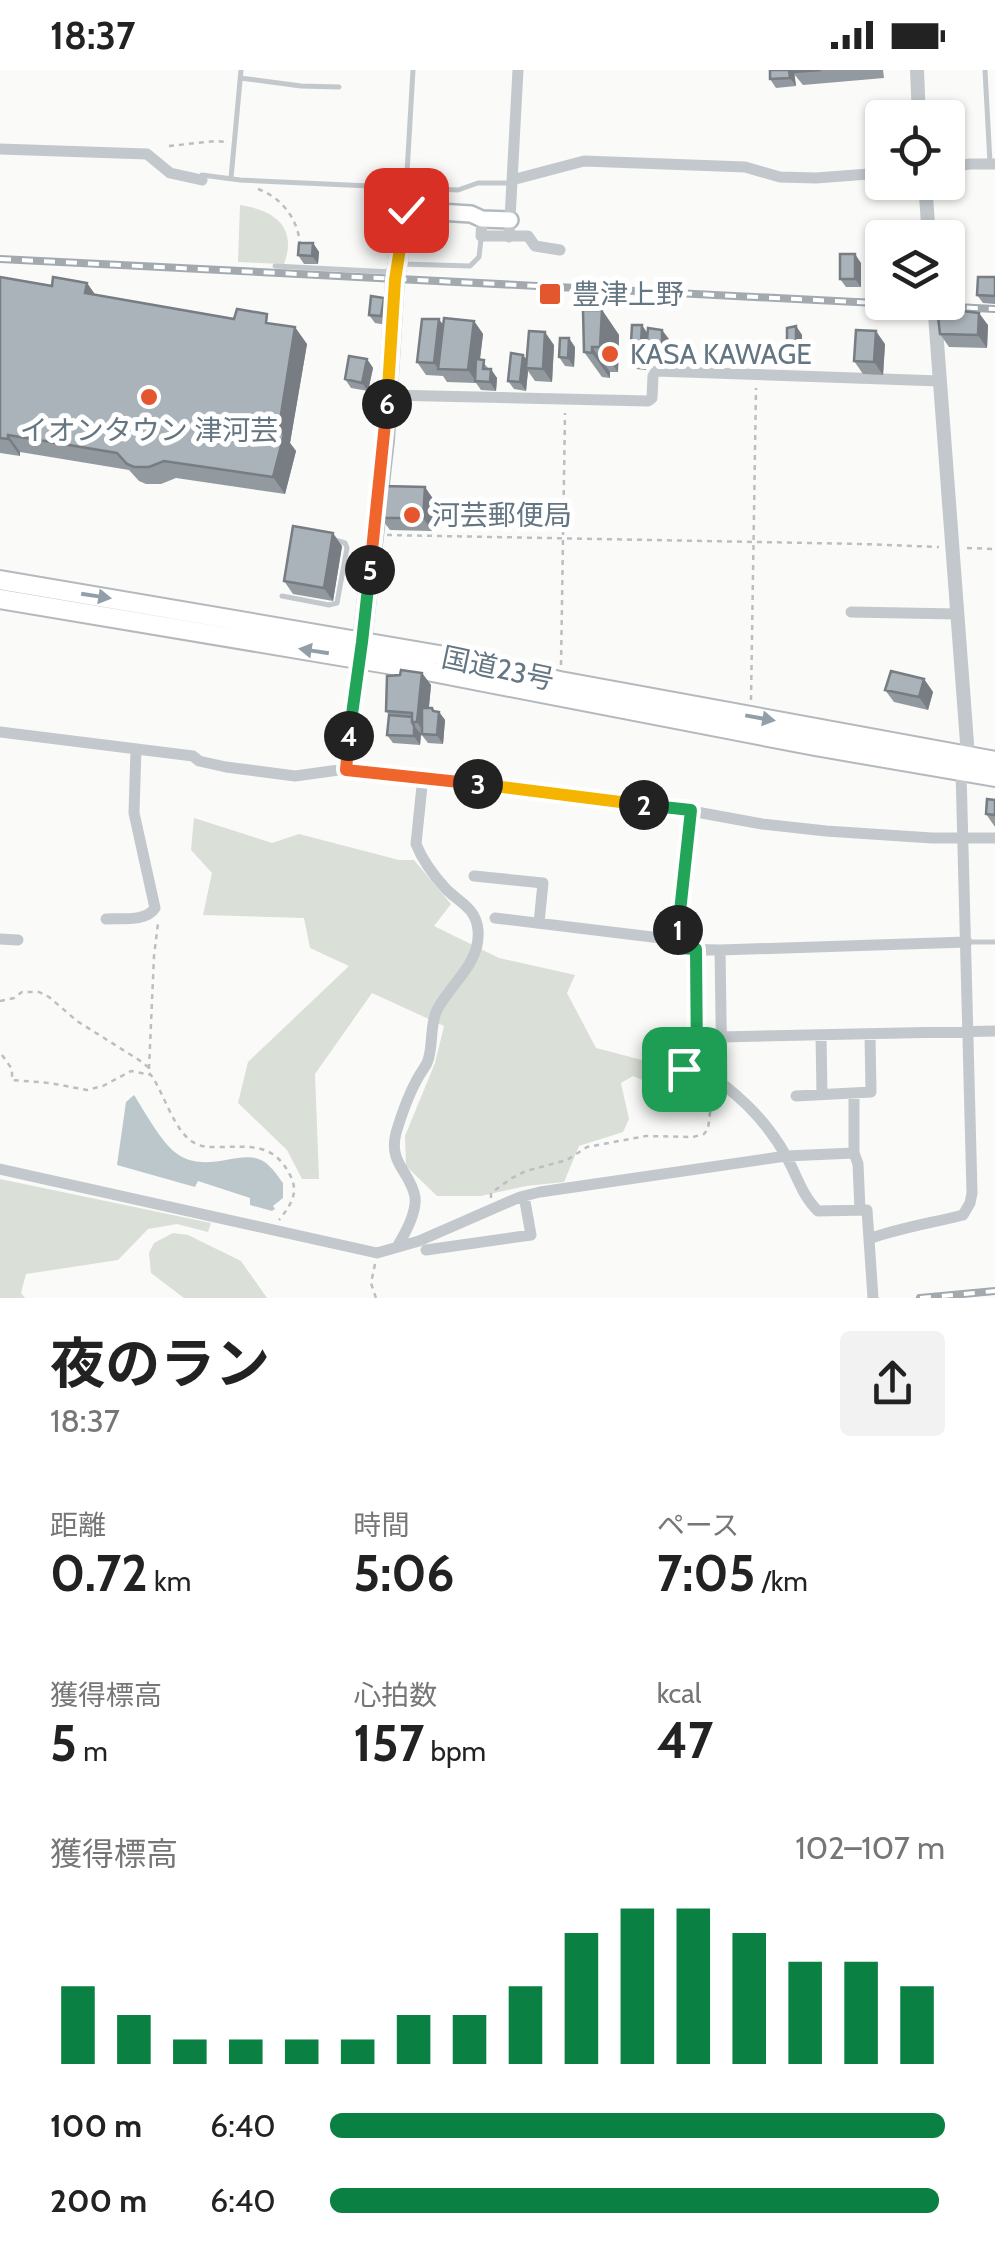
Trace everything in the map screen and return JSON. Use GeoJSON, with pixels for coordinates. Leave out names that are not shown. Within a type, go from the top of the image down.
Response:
{"type":"FeatureCollection","features":[{"type":"Feature","properties":{"kind":"highway","name":"国道23号"},"geometry":{"type":"LineString","coordinates":[[0,580],[361,650],[416,675],[815,746],[964,763],[995,761]]}},
{"type":"Feature","properties":{"kind":"highway","name":"国道23号"},"geometry":{"type":"LineString","coordinates":[[0,600],[361,650],[445,656],[964,763],[995,777]]}},
{"type":"Feature","properties":{"kind":"main road"},"geometry":{"type":"LineString","coordinates":[[361,650],[406,210],[471,214],[482,228],[510,228]]}},
{"type":"Feature","properties":{"kind":"street"},"geometry":{"type":"LineString","coordinates":[[518,70],[510,228],[528,236],[535,246],[560,250]]}},
{"type":"Feature","properties":{"kind":"street"},"geometry":{"type":"LineString","coordinates":[[917,70],[918,100]]}},
{"type":"Feature","properties":{"kind":"street"},"geometry":{"type":"LineString","coordinates":[[0,149],[147,154],[170,174],[202,180]]}},
{"type":"Feature","properties":{"kind":"street"},"geometry":{"type":"LineString","coordinates":[[512,181],[584,161],[745,167],[798,178],[865,174]]}},
{"type":"Feature","properties":{"kind":"street"},"geometry":{"type":"LineString","coordinates":[[965,165],[992,163]]}},
{"type":"Feature","properties":{"kind":"street"},"geometry":{"type":"LineString","coordinates":[[869,1239],[892,1230],[963,1215],[972,1193],[964,763],[935,320]]}},
{"type":"Feature","properties":{"kind":"street"},"geometry":{"type":"LineString","coordinates":[[388,395],[648,401],[652,398],[656,371],[940,381]]}},
{"type":"Feature","properties":{"kind":"street"},"geometry":{"type":"LineString","coordinates":[[850,612],[957,614]]}},
{"type":"Feature","properties":{"kind":"street"},"geometry":{"type":"LineString","coordinates":[[346,770],[361,650]]}},
{"type":"Feature","properties":{"kind":"street"},"geometry":{"type":"LineString","coordinates":[[0,732],[193,756],[198,762],[295,776],[346,770],[423,776],[691,810],[826,832],[995,838]]}},
{"type":"Feature","properties":{"kind":"street"},"geometry":{"type":"LineString","coordinates":[[106,919],[145,916],[156,908],[134,813],[136,749]]}},
{"type":"Feature","properties":{"kind":"street"},"geometry":{"type":"LineString","coordinates":[[397,1247],[415,1204],[410,1185],[399,1168],[395,1137],[406,1104],[428,1061],[432,1022],[438,1007],[466,971],[478,940],[472,912],[445,888],[416,844],[423,776]]}},
{"type":"Feature","properties":{"kind":"street"},"geometry":{"type":"LineString","coordinates":[[691,810],[676,948],[966,942]]}},
{"type":"Feature","properties":{"kind":"street"},"geometry":{"type":"LineString","coordinates":[[474,876],[543,883],[539,923]]}},
{"type":"Feature","properties":{"kind":"street"},"geometry":{"type":"LineString","coordinates":[[495,918],[677,940]]}},
{"type":"Feature","properties":{"kind":"street"},"geometry":{"type":"LineString","coordinates":[[0,940],[18,940]]}},
{"type":"Feature","properties":{"kind":"street"},"geometry":{"type":"LineString","coordinates":[[696,949],[691,1066],[733,1090],[754,1113],[772,1134],[808,1202],[818,1211],[867,1210],[873,1298]]}},
{"type":"Feature","properties":{"kind":"street"},"geometry":{"type":"LineString","coordinates":[[720,950],[722,1083]]}},
{"type":"Feature","properties":{"kind":"street"},"geometry":{"type":"LineString","coordinates":[[721,1037],[995,1031]]}},
{"type":"Feature","properties":{"kind":"street"},"geometry":{"type":"LineString","coordinates":[[796,1096],[871,1092],[870,1034]]}},
{"type":"Feature","properties":{"kind":"street"},"geometry":{"type":"LineString","coordinates":[[821,1035],[822,1094]]}},
{"type":"Feature","properties":{"kind":"street"},"geometry":{"type":"LineString","coordinates":[[854,1093],[854,1153],[860,1210]]}},
{"type":"Feature","properties":{"kind":"street"},"geometry":{"type":"LineString","coordinates":[[0,1170],[377,1253],[419,1242],[524,1196],[786,1156],[854,1153]]}},
{"type":"Feature","properties":{"kind":"street"},"geometry":{"type":"LineString","coordinates":[[426,1250],[531,1235],[524,1196]]}},
{"type":"Feature","properties":{"kind":"lane"},"geometry":{"type":"LineString","coordinates":[[230,178],[240,70]]}},
{"type":"Feature","properties":{"kind":"lane"},"geometry":{"type":"LineString","coordinates":[[406,210],[412,70]]}},
{"type":"Feature","properties":{"kind":"lane"},"geometry":{"type":"LineString","coordinates":[[985,70],[992,163]]}},
{"type":"Feature","properties":{"kind":"lane"},"geometry":{"type":"LineString","coordinates":[[240,78],[339,88]]}},
{"type":"Feature","properties":{"kind":"lane"},"geometry":{"type":"LineString","coordinates":[[170,174],[458,190],[478,183],[512,181]]}},
{"type":"Feature","properties":{"kind":"lane"},"geometry":{"type":"LineString","coordinates":[[275,266],[470,266],[479,257],[482,228]]}},
{"type":"Feature","properties":{"kind":"lane"},"geometry":{"type":"LineString","coordinates":[[282,596],[337,603],[347,548],[342,541],[326,539]]}},
{"type":"Feature","properties":{"kind":"lane"},"geometry":{"type":"LineString","coordinates":[[966,942],[995,942]]}},
{"type":"Feature","properties":{"kind":"path"},"geometry":{"type":"LineString","coordinates":[[170,146],[234,143]]}},
{"type":"Feature","properties":{"kind":"path"},"geometry":{"type":"LineString","coordinates":[[240,180],[245,186],[279,200],[291,214],[299,232],[303,268]]}},
{"type":"Feature","properties":{"kind":"path"},"geometry":{"type":"LineString","coordinates":[[748,716],[752,685],[756,374]]}},
{"type":"Feature","properties":{"kind":"path"},"geometry":{"type":"LineString","coordinates":[[561,681],[564,399]]}},
{"type":"Feature","properties":{"kind":"path"},"geometry":{"type":"LineString","coordinates":[[373,538],[382,535],[995,548]]}},
{"type":"Feature","properties":{"kind":"path"},"geometry":{"type":"LineString","coordinates":[[150,1073],[159,918]]}},
{"type":"Feature","properties":{"kind":"path"},"geometry":{"type":"LineString","coordinates":[[0,1001],[32,991],[49,997],[77,1021],[148,1067],[181,1130],[195,1144],[262,1148],[283,1165],[293,1183],[294,1196],[279,1220],[277,1231]]}},
{"type":"Feature","properties":{"kind":"path"},"geometry":{"type":"LineString","coordinates":[[2,1055],[12,1069],[12,1080],[88,1090],[131,1072],[150,1073]]}},
{"type":"Feature","properties":{"kind":"path"},"geometry":{"type":"LineString","coordinates":[[493,1209],[490,1193],[512,1178],[573,1158],[587,1146],[646,1136],[693,1137],[708,1130],[710,1098],[691,1066],[666,1077],[658,1091]]}},
{"type":"Feature","properties":{"kind":"path"},"geometry":{"type":"LineString","coordinates":[[368,1298],[374,1296],[370,1284],[377,1253]]}},
{"type":"Feature","properties":{"kind":"shaded area"},"geometry":{"type":"Polygon","coordinates":[[[240,205],[263,211],[280,222],[288,240],[284,264],[238,262],[240,205]]]}},
{"type":"Feature","properties":{"kind":"shaded area"},"geometry":{"type":"Polygon","coordinates":[[[194,818],[272,843],[299,834],[399,860],[414,860],[451,904],[434,926],[499,958],[575,975],[567,993],[596,1048],[669,1067],[647,1082],[633,1076],[621,1083],[629,1119],[623,1132],[579,1146],[564,1182],[481,1196],[437,1196],[406,1166],[405,1136],[435,1063],[444,1026],[372,993],[315,1074],[319,1179],[302,1179],[287,1150],[238,1103],[248,1062],[349,966],[310,948],[304,918],[203,915],[212,873],[191,850],[194,818]]]}},
{"type":"Feature","properties":{"kind":"shaded area"},"geometry":{"type":"Polygon","coordinates":[[[134,1095],[165,1142],[187,1159],[210,1162],[253,1157],[267,1164],[283,1183],[283,1198],[273,1206],[275,1209],[250,1205],[250,1198],[198,1181],[195,1187],[117,1165],[126,1102],[134,1095]]]}},
{"type":"Feature","properties":{"kind":"shaded area"},"geometry":{"type":"Polygon","coordinates":[[[0,1179],[211,1223],[208,1232],[177,1224],[148,1229],[118,1260],[26,1274],[21,1293],[25,1298],[0,1298],[0,1179]]]}},
{"type":"Feature","properties":{"kind":"shaded area"},"geometry":{"type":"Polygon","coordinates":[[[173,1233],[188,1235],[241,1261],[267,1298],[184,1298],[151,1273],[149,1253],[154,1243],[173,1233]]]}},
{"type":"Feature","properties":{"kind":"building"},"geometry":{"type":"Polygon","coordinates":[[[770,70],[789,70],[790,78],[770,79],[770,70]]]}},
{"type":"Feature","properties":{"kind":"building"},"geometry":{"type":"Polygon","coordinates":[[[299,243],[313,243],[312,256],[298,255],[299,243]]]}},
{"type":"Feature","properties":{"kind":"building"},"geometry":{"type":"Polygon","coordinates":[[[840,254],[855,254],[855,279],[840,279],[840,254]]]}},
{"type":"Feature","properties":{"kind":"building","name":"イオンタウン 津河芸"},"geometry":{"type":"Polygon","coordinates":[[[0,277],[52,286],[53,277],[87,283],[85,293],[234,319],[237,309],[267,314],[266,323],[295,327],[278,433],[284,434],[273,477],[164,461],[134,467],[117,453],[8,435],[8,439],[0,438],[0,277]]]}},
{"type":"Feature","properties":{"kind":"building"},"geometry":{"type":"Polygon","coordinates":[[[978,277],[995,277],[995,296],[977,295],[978,277]]]}},
{"type":"Feature","properties":{"kind":"building"},"geometry":{"type":"Polygon","coordinates":[[[371,296],[384,298],[381,316],[369,315],[371,296]]]}},
{"type":"Feature","properties":{"kind":"building"},"geometry":{"type":"Polygon","coordinates":[[[583,310],[602,310],[600,347],[592,347],[592,353],[584,352],[583,310]]]}},
{"type":"Feature","properties":{"kind":"building"},"geometry":{"type":"Polygon","coordinates":[[[965,311],[979,313],[978,335],[940,334],[938,320],[965,320],[965,311]]]}},
{"type":"Feature","properties":{"kind":"building"},"geometry":{"type":"Polygon","coordinates":[[[444,318],[474,321],[468,370],[438,369],[444,318]]]}},
{"type":"Feature","properties":{"kind":"building"},"geometry":{"type":"Polygon","coordinates":[[[422,319],[439,319],[434,363],[417,362],[422,319]]]}},
{"type":"Feature","properties":{"kind":"building"},"geometry":{"type":"Polygon","coordinates":[[[632,325],[642,325],[640,361],[630,360],[632,325]]]}},
{"type":"Feature","properties":{"kind":"building"},"geometry":{"type":"Polygon","coordinates":[[[796,326],[796,346],[787,345],[787,328],[796,326]]]}},
{"type":"Feature","properties":{"kind":"building"},"geometry":{"type":"Polygon","coordinates":[[[648,328],[662,330],[662,356],[646,354],[648,328]]]}},
{"type":"Feature","properties":{"kind":"building"},"geometry":{"type":"Polygon","coordinates":[[[856,330],[876,331],[874,362],[854,361],[856,330]]]}},
{"type":"Feature","properties":{"kind":"building"},"geometry":{"type":"Polygon","coordinates":[[[529,331],[545,332],[543,369],[526,368],[529,331]]]}},
{"type":"Feature","properties":{"kind":"building"},"geometry":{"type":"Polygon","coordinates":[[[560,338],[569,338],[568,358],[559,357],[560,338]]]}},
{"type":"Feature","properties":{"kind":"building"},"geometry":{"type":"Polygon","coordinates":[[[511,353],[523,355],[520,382],[508,381],[511,353]]]}},
{"type":"Feature","properties":{"kind":"building"},"geometry":{"type":"Polygon","coordinates":[[[349,356],[367,359],[362,383],[345,379],[349,356]]]}},
{"type":"Feature","properties":{"kind":"building"},"geometry":{"type":"Polygon","coordinates":[[[476,359],[484,360],[483,369],[491,369],[490,382],[475,381],[476,359]]]}},
{"type":"Feature","properties":{"kind":"building"},"geometry":{"type":"Polygon","coordinates":[[[383,486],[425,487],[423,518],[381,518],[383,486]]]}},
{"type":"Feature","properties":{"kind":"building"},"geometry":{"type":"Polygon","coordinates":[[[293,526],[333,533],[324,588],[284,581],[293,526]]]}},
{"type":"Feature","properties":{"kind":"building"},"geometry":{"type":"Polygon","coordinates":[[[401,670],[422,673],[417,722],[412,722],[412,713],[386,711],[387,676],[400,675],[401,670]]]}},
{"type":"Feature","properties":{"kind":"building"},"geometry":{"type":"Polygon","coordinates":[[[891,671],[924,679],[919,697],[885,690],[891,671]]]}},
{"type":"Feature","properties":{"kind":"building"},"geometry":{"type":"Polygon","coordinates":[[[422,708],[439,712],[437,735],[422,734],[422,708]]]}},
{"type":"Feature","properties":{"kind":"building"},"geometry":{"type":"Polygon","coordinates":[[[389,715],[412,717],[414,736],[387,735],[389,715]]]}},
{"type":"Feature","properties":{"kind":"building"},"geometry":{"type":"Polygon","coordinates":[[[987,799],[995,800],[995,815],[986,814],[987,799]]]}},
{"type":"Feature","properties":{"kind":"railway"},"geometry":{"type":"LineString","coordinates":[[0,259],[995,309]]}},
{"type":"Feature","properties":{"kind":"railway"},"geometry":{"type":"LineString","coordinates":[[920,1298],[995,1291]]}},
{"type":"Feature","properties":{"kind":"place","name":"豊津上野"},"geometry":{"type":"Point","coordinates":[550,294]}},
{"type":"Feature","properties":{"kind":"place","name":"KASA KAWAGE"},"geometry":{"type":"Point","coordinates":[610,354]}},
{"type":"Feature","properties":{"kind":"place","name":"イオンタウン 津河芸"},"geometry":{"type":"Point","coordinates":[149,397]}},
{"type":"Feature","properties":{"kind":"place","name":"河芸郵便局"},"geometry":{"type":"Point","coordinates":[412,515]}},
{"type":"Feature","properties":{"kind":"route"},"geometry":{"type":"LineString","coordinates":[[406,210],[395,280],[385,440],[346,770],[691,810],[676,948],[696,949],[697,1065],[684,1069]]}}]}
